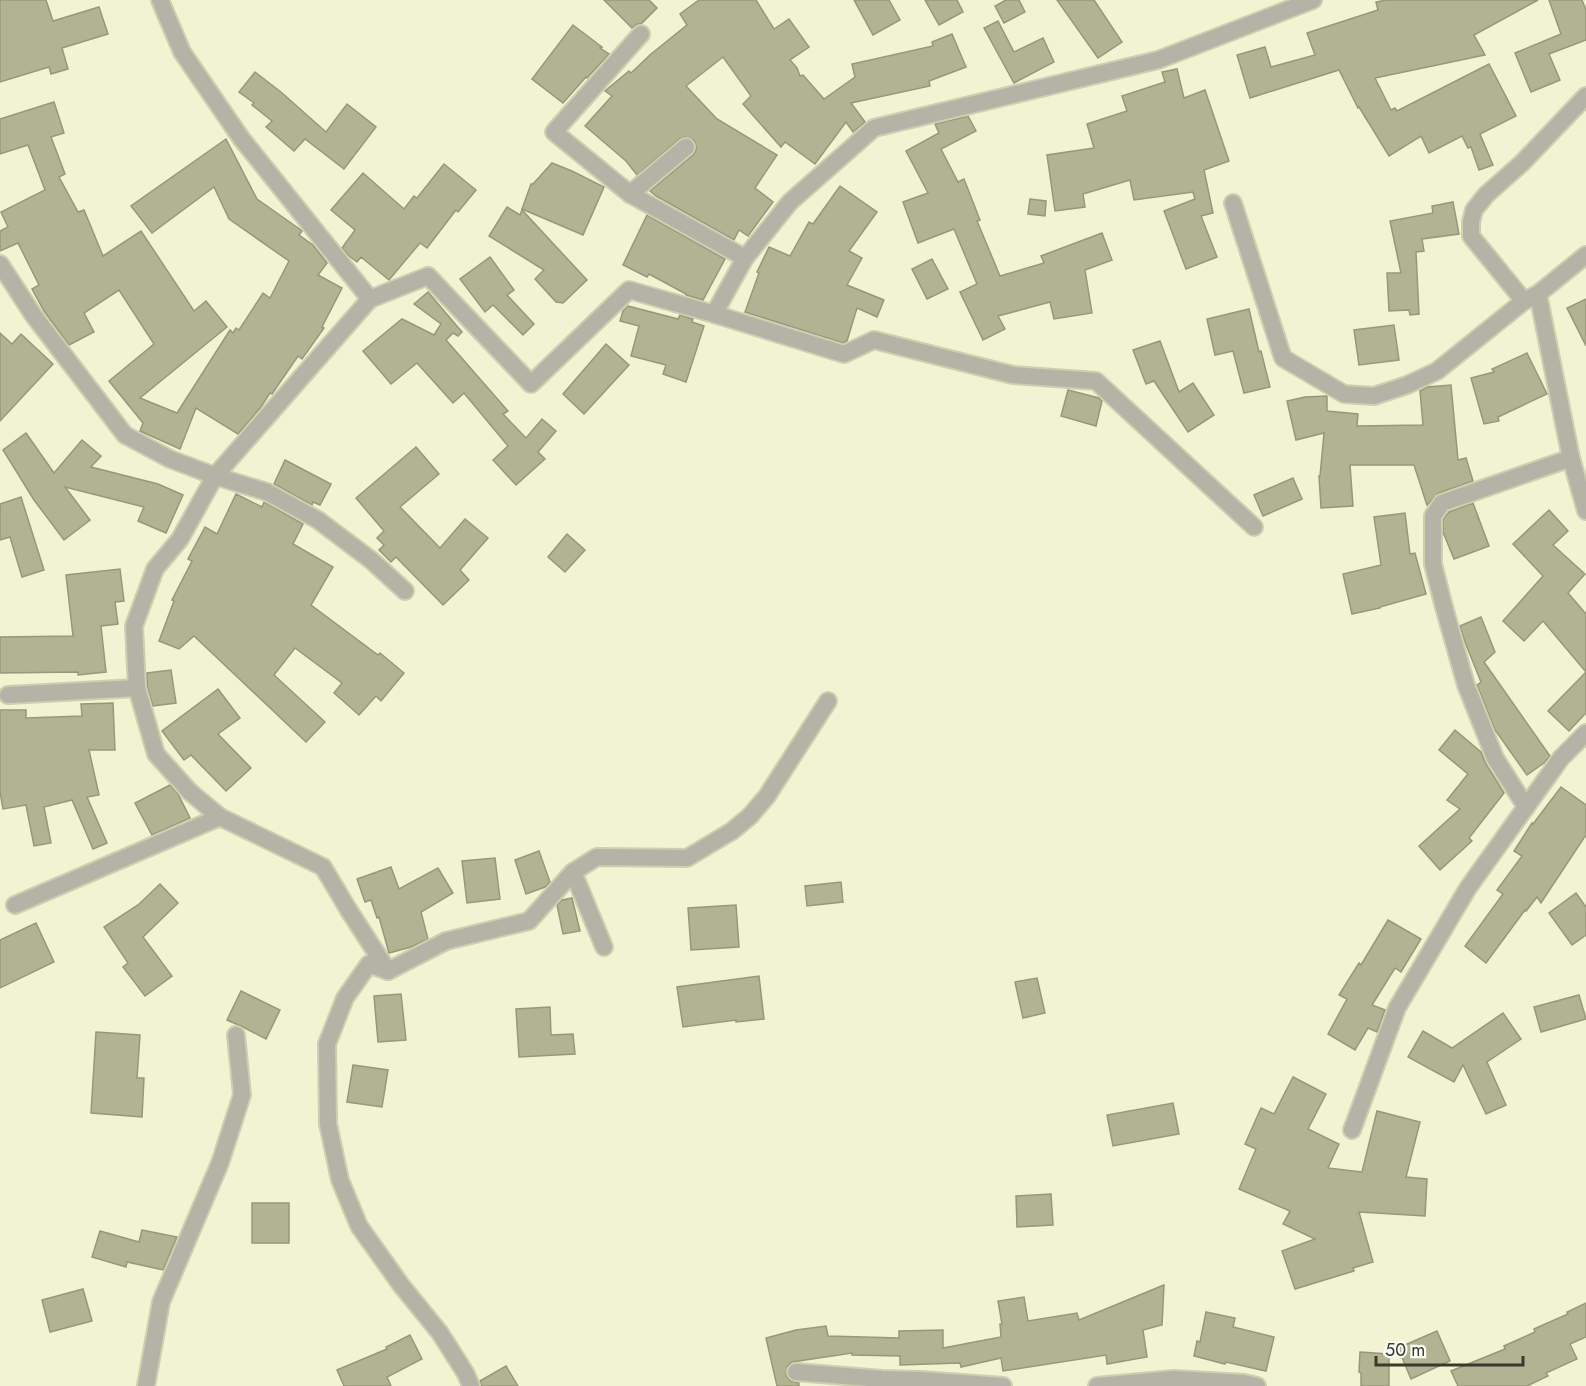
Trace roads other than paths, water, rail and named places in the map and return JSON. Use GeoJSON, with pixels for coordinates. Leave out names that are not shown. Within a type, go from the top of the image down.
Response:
{"type":"FeatureCollection","features":[{"type":"Feature","properties":{"kind":"street"},"geometry":{"type":"LineString","coordinates":[[160,0],[182,52],[241,138],[370,299]]}},
{"type":"Feature","properties":{"kind":"street"},"geometry":{"type":"LineString","coordinates":[[714,314],[745,258],[790,202],[874,128],[1158,60],[1313,0]]}},
{"type":"Feature","properties":{"kind":"street"},"geometry":{"type":"LineString","coordinates":[[641,34],[554,132],[630,194],[745,258]]}},
{"type":"Feature","properties":{"kind":"street"},"geometry":{"type":"LineString","coordinates":[[1586,96],[1522,163],[1486,195],[1474,210],[1471,222],[1471,236],[1531,298],[1586,511]]}},
{"type":"Feature","properties":{"kind":"street"},"geometry":{"type":"LineString","coordinates":[[630,194],[686,147]]}},
{"type":"Feature","properties":{"kind":"street"},"geometry":{"type":"LineString","coordinates":[[1233,203],[1283,358],[1344,394],[1374,396],[1407,385],[1437,371],[1586,255]]}},
{"type":"Feature","properties":{"kind":"street"},"geometry":{"type":"LineString","coordinates":[[0,264],[34,316],[125,435],[171,459],[267,492],[318,520],[370,560],[405,591]]}},
{"type":"Feature","properties":{"kind":"street"},"geometry":{"type":"LineString","coordinates":[[388,971],[323,867],[220,817],[190,792],[156,754],[138,688],[134,626],[155,568],[180,539],[215,476],[370,299],[428,276],[531,384],[629,290],[844,354],[874,340],[1013,375],[1096,381],[1254,527]]}},
{"type":"Feature","properties":{"kind":"street"},"geometry":{"type":"LineString","coordinates":[[1526,807],[1495,758],[1466,685],[1433,564],[1433,516],[1442,503],[1571,458]]}},
{"type":"Feature","properties":{"kind":"street"},"geometry":{"type":"LineString","coordinates":[[8,695],[138,688]]}},
{"type":"Feature","properties":{"kind":"street"},"geometry":{"type":"LineString","coordinates":[[471,1386],[440,1333],[401,1285],[359,1226],[340,1180],[328,1124],[327,1044],[345,998],[369,964],[388,971],[446,941],[529,921],[573,872],[597,857],[687,858],[732,831],[750,816],[767,796],[828,701]]}},
{"type":"Feature","properties":{"kind":"street"},"geometry":{"type":"LineString","coordinates":[[1352,1130],[1397,1008],[1468,888],[1561,758],[1586,733]]}},
{"type":"Feature","properties":{"kind":"street"},"geometry":{"type":"LineString","coordinates":[[15,905],[220,817]]}},
{"type":"Feature","properties":{"kind":"street"},"geometry":{"type":"LineString","coordinates":[[573,872],[604,947]]}},
{"type":"Feature","properties":{"kind":"street"},"geometry":{"type":"LineString","coordinates":[[146,1386],[161,1302],[220,1163],[242,1095],[236,1035]]}},
{"type":"Feature","properties":{"kind":"street"},"geometry":{"type":"LineString","coordinates":[[796,1372],[921,1383],[1003,1386]]}},
{"type":"Feature","properties":{"kind":"street"},"geometry":{"type":"LineString","coordinates":[[1097,1386],[1174,1379],[1244,1383],[1257,1386]]}}]}
